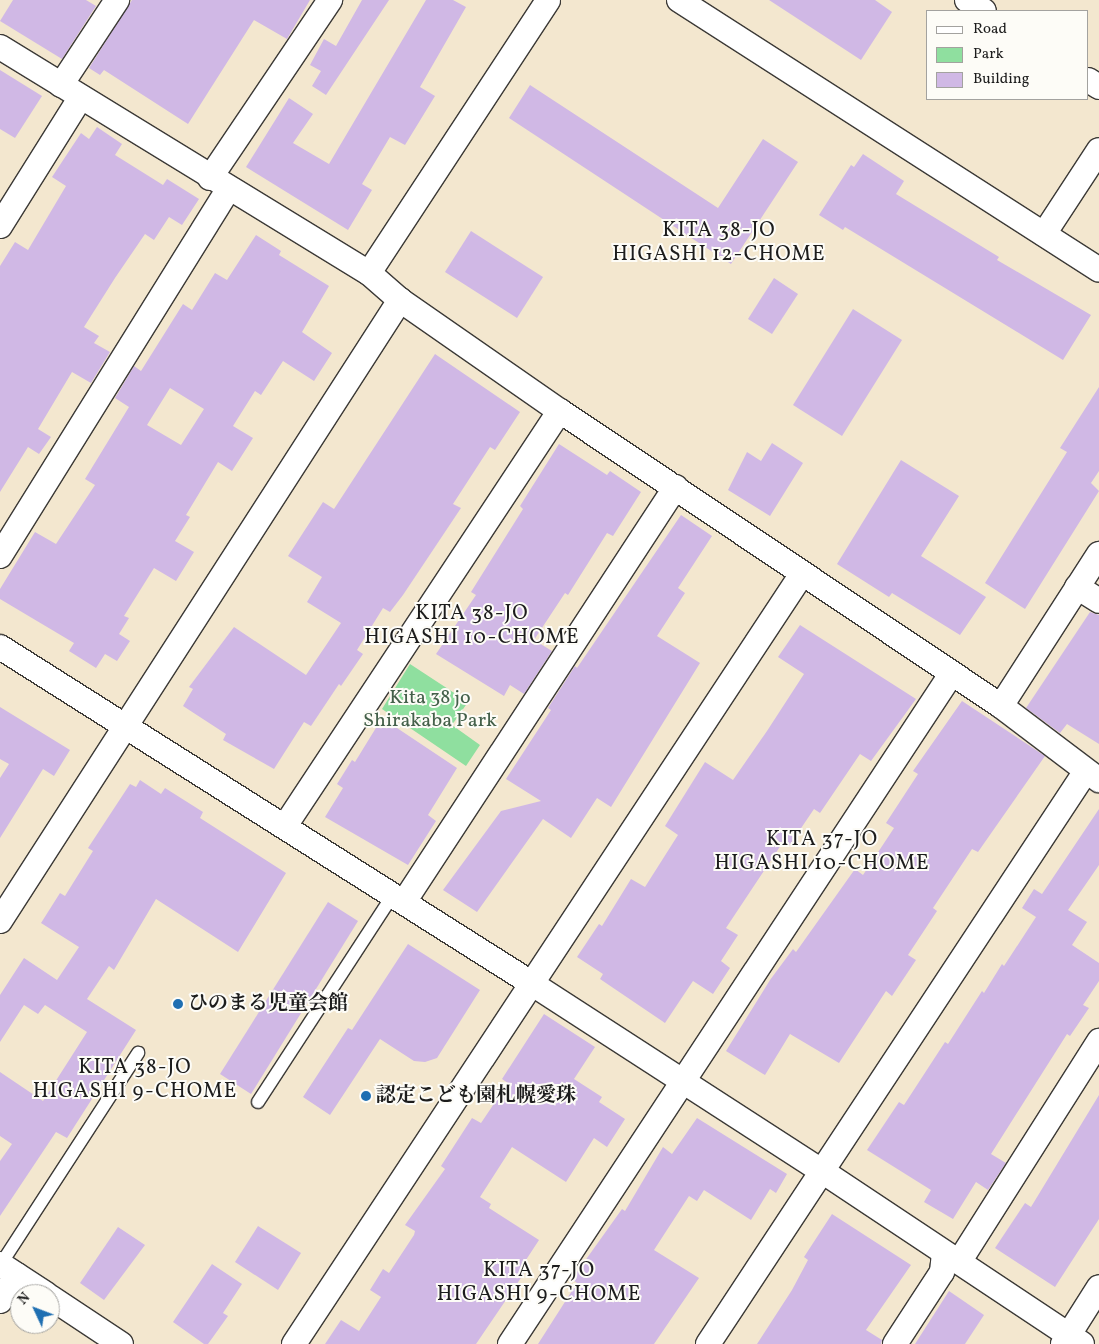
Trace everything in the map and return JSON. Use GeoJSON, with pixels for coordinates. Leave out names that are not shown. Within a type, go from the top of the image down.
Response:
{"type":"FeatureCollection","features":[{"type":"Feature","properties":{"kind":"street"},"geometry":{"type":"LineString","coordinates":[[0,226],[117,0]]}},
{"type":"Feature","properties":{"kind":"street"},"geometry":{"type":"LineString","coordinates":[[0,556],[219,184],[330,0]]}},
{"type":"Feature","properties":{"kind":"street"},"geometry":{"type":"LineString","coordinates":[[369,273],[548,0]]}},
{"type":"Feature","properties":{"kind":"street"},"geometry":{"type":"LineString","coordinates":[[679,0],[1099,270]]}},
{"type":"Feature","properties":{"kind":"street"},"geometry":{"type":"LineString","coordinates":[[966,0],[982,10]]}},
{"type":"Feature","properties":{"kind":"street"},"geometry":{"type":"LineString","coordinates":[[0,47],[219,184],[369,273],[400,300],[560,411],[1001,706],[1092,776],[822,1171],[708,1344]]}},
{"type":"Feature","properties":{"kind":"street"},"geometry":{"type":"LineString","coordinates":[[1044,234],[1099,150]]}},
{"type":"Feature","properties":{"kind":"street"},"geometry":{"type":"LineString","coordinates":[[3,911],[400,300]]}},
{"type":"Feature","properties":{"kind":"street"},"geometry":{"type":"LineString","coordinates":[[285,826],[560,411]]}},
{"type":"Feature","properties":{"kind":"street"},"geometry":{"type":"LineString","coordinates":[[398,898],[676,487]]}},
{"type":"Feature","properties":{"kind":"street"},"geometry":{"type":"LineString","coordinates":[[1001,706],[1099,554]]}},
{"type":"Feature","properties":{"kind":"street"},"geometry":{"type":"LineString","coordinates":[[294,1344],[802,574]]}},
{"type":"Feature","properties":{"kind":"street"},"geometry":{"type":"LineString","coordinates":[[1078,587],[1099,601]]}},
{"type":"Feature","properties":{"kind":"street"},"geometry":{"type":"LineString","coordinates":[[0,647],[398,898],[822,1171],[1071,1341],[1099,1287]]}},
{"type":"Feature","properties":{"kind":"street"},"geometry":{"type":"LineString","coordinates":[[510,1344],[952,673]]}},
{"type":"Feature","properties":{"kind":"street"},"geometry":{"type":"LineString","coordinates":[[895,1344],[1099,1041]]}},
{"type":"Feature","properties":{"kind":"street"},"geometry":{"type":"LineString","coordinates":[[0,1301],[6,1268],[31,1284]]}},
{"type":"Feature","properties":{"kind":"street"},"geometry":{"type":"LineString","coordinates":[[60,1304],[121,1344]]}},
{"type":"Feature","properties":{"kind":"lane"},"geometry":{"type":"LineString","coordinates":[[258,1102],[398,898]]}},
{"type":"Feature","properties":{"kind":"lane"},"geometry":{"type":"LineString","coordinates":[[6,1268],[138,1053]]}},
{"type":"Feature","properties":{"kind":"green space","name":"Kita 38 jo Shirakaba Park"},"geometry":{"type":"Polygon","coordinates":[[[410,664],[468,702],[452,725],[480,745],[466,766],[382,709],[410,664]]]}},
{"type":"Feature","properties":{"kind":"building"},"geometry":{"type":"Polygon","coordinates":[[[13,0],[86,0],[96,6],[62,59],[0,21],[13,0]]]}},
{"type":"Feature","properties":{"kind":"building"},"geometry":{"type":"Polygon","coordinates":[[[132,0],[310,0],[287,39],[254,20],[188,124],[104,70],[100,75],[89,68],[132,0]]]}},
{"type":"Feature","properties":{"kind":"building"},"geometry":{"type":"Polygon","coordinates":[[[362,0],[389,0],[326,95],[312,86],[321,71],[310,65],[324,39],[336,46],[362,0]]]}},
{"type":"Feature","properties":{"kind":"building"},"geometry":{"type":"Polygon","coordinates":[[[426,0],[453,0],[466,7],[420,87],[435,96],[405,145],[390,137],[362,184],[372,190],[348,230],[246,167],[289,98],[313,114],[293,143],[329,164],[426,0]]]}},
{"type":"Feature","properties":{"kind":"building"},"geometry":{"type":"Polygon","coordinates":[[[769,0],[875,0],[892,12],[861,60],[769,0]]]}},
{"type":"Feature","properties":{"kind":"building"},"geometry":{"type":"Polygon","coordinates":[[[0,70],[42,96],[15,138],[0,129],[0,70]]]}},
{"type":"Feature","properties":{"kind":"building"},"geometry":{"type":"Polygon","coordinates":[[[530,85],[718,208],[763,139],[798,162],[731,264],[509,118],[530,85]]]}},
{"type":"Feature","properties":{"kind":"building"},"geometry":{"type":"Polygon","coordinates":[[[97,127],[122,144],[115,155],[163,185],[167,179],[199,199],[182,225],[169,217],[154,240],[145,234],[115,278],[84,327],[99,336],[94,343],[110,352],[91,383],[72,372],[38,429],[51,437],[39,454],[28,447],[0,492],[0,266],[15,242],[28,250],[66,186],[52,177],[81,133],[89,139],[97,127]]]}},
{"type":"Feature","properties":{"kind":"building"},"geometry":{"type":"Polygon","coordinates":[[[863,154],[904,181],[896,194],[999,257],[997,260],[1091,315],[1063,360],[845,227],[843,230],[819,215],[851,165],[854,167],[863,154]]]}},
{"type":"Feature","properties":{"kind":"building"},"geometry":{"type":"Polygon","coordinates":[[[471,231],[543,277],[517,318],[445,272],[471,231]]]}},
{"type":"Feature","properties":{"kind":"building"},"geometry":{"type":"Polygon","coordinates":[[[256,235],[281,251],[279,255],[329,286],[302,332],[332,353],[314,381],[283,361],[261,395],[255,391],[233,426],[253,438],[232,471],[218,462],[186,515],[190,517],[175,541],[194,552],[176,581],[154,568],[124,616],[129,618],[119,634],[130,641],[117,661],[105,654],[96,668],[69,651],[74,643],[0,599],[0,589],[35,532],[56,544],[95,485],[85,479],[129,407],[115,398],[134,366],[141,371],[183,304],[192,310],[215,273],[227,280],[256,235]],[[170,388],[147,425],[181,445],[204,409],[170,388]]]}},
{"type":"Feature","properties":{"kind":"building"},"geometry":{"type":"Polygon","coordinates":[[[774,278],[798,294],[772,334],[748,319],[774,278]]]}},
{"type":"Feature","properties":{"kind":"building"},"geometry":{"type":"Polygon","coordinates":[[[853,309],[902,340],[842,436],[793,405],[853,309]]]}},
{"type":"Feature","properties":{"kind":"building"},"geometry":{"type":"Polygon","coordinates":[[[435,354],[520,412],[495,450],[490,447],[453,504],[461,508],[403,595],[390,612],[383,608],[357,650],[363,654],[341,686],[339,684],[311,726],[304,722],[274,769],[223,740],[226,734],[183,706],[193,689],[189,687],[234,627],[306,675],[341,623],[307,602],[322,577],[288,556],[323,502],[334,509],[435,354]]]}},
{"type":"Feature","properties":{"kind":"building"},"geometry":{"type":"Polygon","coordinates":[[[1099,387],[1099,471],[1091,483],[1099,491],[1025,609],[985,583],[1067,452],[1060,448],[1099,387]]]}},
{"type":"Feature","properties":{"kind":"building"},"geometry":{"type":"Polygon","coordinates":[[[772,443],[803,463],[770,516],[728,490],[747,452],[761,461],[772,443]]]}},
{"type":"Feature","properties":{"kind":"building"},"geometry":{"type":"Polygon","coordinates":[[[559,444],[607,475],[610,471],[641,492],[613,536],[607,533],[568,595],[565,593],[534,640],[552,651],[524,694],[510,685],[504,696],[436,654],[476,595],[471,592],[523,509],[520,506],[559,444]]]}},
{"type":"Feature","properties":{"kind":"building"},"geometry":{"type":"Polygon","coordinates":[[[901,460],[959,496],[921,556],[986,597],[960,635],[892,593],[889,597],[837,564],[901,460]]]}},
{"type":"Feature","properties":{"kind":"building"},"geometry":{"type":"Polygon","coordinates":[[[681,515],[712,536],[678,588],[685,593],[657,636],[700,663],[611,807],[597,798],[571,838],[543,819],[477,912],[443,890],[501,811],[541,801],[506,779],[551,710],[548,708],[575,666],[577,668],[681,515]]]}},
{"type":"Feature","properties":{"kind":"building"},"geometry":{"type":"Polygon","coordinates":[[[1090,612],[1099,615],[1099,744],[1067,724],[1060,733],[1026,708],[1090,612]]]}},
{"type":"Feature","properties":{"kind":"building"},"geometry":{"type":"Polygon","coordinates":[[[800,625],[916,699],[871,761],[860,754],[820,813],[814,809],[789,846],[783,842],[726,928],[738,935],[721,961],[730,968],[713,994],[693,981],[665,1023],[600,979],[603,974],[577,957],[599,924],[602,926],[631,879],[645,887],[678,835],[665,826],[705,762],[733,780],[767,731],[804,674],[778,657],[800,625]]]}},
{"type":"Feature","properties":{"kind":"building"},"geometry":{"type":"Polygon","coordinates":[[[962,701],[1045,756],[978,852],[972,849],[933,908],[937,911],[908,955],[916,960],[892,996],[886,991],[839,1063],[790,1034],[765,1075],[726,1051],[770,980],[793,949],[796,952],[855,869],[863,875],[894,828],[886,823],[918,774],[913,771],[962,701]]]}},
{"type":"Feature","properties":{"kind":"building"},"geometry":{"type":"Polygon","coordinates":[[[0,707],[70,750],[54,776],[43,769],[0,838],[0,778],[9,764],[0,759],[0,707]]]}},
{"type":"Feature","properties":{"kind":"building"},"geometry":{"type":"Polygon","coordinates":[[[382,718],[457,768],[428,815],[436,821],[408,865],[325,817],[343,788],[337,784],[352,760],[355,762],[382,718]]]}},
{"type":"Feature","properties":{"kind":"building"},"geometry":{"type":"Polygon","coordinates":[[[140,780],[161,794],[165,788],[203,812],[200,818],[286,873],[238,952],[156,899],[114,970],[109,966],[87,999],[136,1030],[67,1138],[56,1132],[0,1216],[0,1161],[12,1144],[0,1136],[0,1072],[43,1101],[87,1032],[45,1005],[38,1014],[24,1005],[0,1042],[0,995],[24,958],[57,980],[79,947],[41,923],[60,893],[65,896],[93,851],[88,848],[130,784],[136,787],[140,780]]]}},
{"type":"Feature","properties":{"kind":"building"},"geometry":{"type":"Polygon","coordinates":[[[1099,809],[1099,865],[1068,910],[1087,922],[1072,945],[1099,963],[1099,981],[1083,1005],[1089,1008],[1070,1036],[1067,1034],[991,1154],[1006,1163],[988,1190],[976,1182],[953,1219],[924,1202],[931,1190],[867,1150],[899,1102],[904,1105],[945,1042],[948,1044],[982,991],[984,993],[1002,964],[1004,966],[1036,917],[1022,908],[1034,889],[1042,894],[1099,809]]]}},
{"type":"Feature","properties":{"kind":"building"},"geometry":{"type":"Polygon","coordinates":[[[328,902],[358,921],[251,1094],[220,1074],[328,902]]]}},
{"type":"Feature","properties":{"kind":"building"},"geometry":{"type":"Polygon","coordinates":[[[408,944],[480,990],[437,1058],[425,1062],[414,1061],[380,1039],[330,1115],[303,1097],[348,1028],[352,1030],[408,944]]]}},
{"type":"Feature","properties":{"kind":"building"},"geometry":{"type":"Polygon","coordinates":[[[544,1014],[595,1047],[574,1079],[602,1097],[599,1102],[625,1119],[607,1147],[594,1138],[566,1182],[512,1147],[480,1197],[491,1204],[489,1208],[539,1240],[522,1266],[527,1269],[476,1344],[325,1344],[341,1320],[359,1331],[381,1297],[370,1290],[383,1269],[389,1273],[414,1235],[415,1231],[405,1225],[445,1169],[441,1166],[472,1118],[481,1123],[508,1083],[502,1079],[544,1014]]]}},
{"type":"Feature","properties":{"kind":"building"},"geometry":{"type":"Polygon","coordinates":[[[1099,1095],[1099,1219],[1055,1287],[995,1248],[1025,1203],[1031,1207],[1099,1095]]]}},
{"type":"Feature","properties":{"kind":"building"},"geometry":{"type":"Polygon","coordinates":[[[697,1118],[787,1174],[776,1193],[770,1189],[751,1220],[704,1190],[697,1201],[689,1196],[654,1250],[699,1278],[654,1344],[538,1344],[577,1283],[572,1279],[622,1209],[625,1211],[663,1147],[672,1154],[697,1118]]]}},
{"type":"Feature","properties":{"kind":"building"},"geometry":{"type":"Polygon","coordinates":[[[832,1214],[911,1265],[866,1330],[882,1340],[881,1344],[757,1344],[792,1290],[808,1260],[804,1257],[832,1214]]]}},
{"type":"Feature","properties":{"kind":"building"},"geometry":{"type":"Polygon","coordinates":[[[258,1226],[301,1253],[278,1290],[235,1262],[258,1226]]]}},
{"type":"Feature","properties":{"kind":"building"},"geometry":{"type":"Polygon","coordinates":[[[118,1227],[145,1245],[104,1300],[80,1283],[118,1227]]]}},
{"type":"Feature","properties":{"kind":"building"},"geometry":{"type":"Polygon","coordinates":[[[212,1264],[242,1284],[223,1313],[228,1316],[208,1344],[204,1344],[173,1322],[212,1264]]]}},
{"type":"Feature","properties":{"kind":"building"},"geometry":{"type":"Polygon","coordinates":[[[949,1291],[984,1315],[965,1344],[915,1344],[949,1291]]]}},
{"type":"Feature","properties":{"kind":"place","name":"ひのまる児童会館"},"geometry":{"type":"Point","coordinates":[178,1004]}},
{"type":"Feature","properties":{"kind":"place","name":"認定こども園札幌愛珠"},"geometry":{"type":"Point","coordinates":[366,1096]}},
{"type":"Feature","properties":{"kind":"district","name":"KITA 38-JO HIGASHI 12-CHOME"},"geometry":{"type":"Point","coordinates":[719,243]}},
{"type":"Feature","properties":{"kind":"district","name":"KITA 38-JO HIGASHI 10-CHOME"},"geometry":{"type":"Point","coordinates":[472,626]}},
{"type":"Feature","properties":{"kind":"district","name":"KITA 37-JO HIGASHI 10-CHOME"},"geometry":{"type":"Point","coordinates":[822,852]}},
{"type":"Feature","properties":{"kind":"district","name":"KITA 38-JO HIGASHI 9-CHOME"},"geometry":{"type":"Point","coordinates":[135,1080]}},
{"type":"Feature","properties":{"kind":"district","name":"KITA 37-JO HIGASHI 9-CHOME"},"geometry":{"type":"Point","coordinates":[539,1283]}}]}
